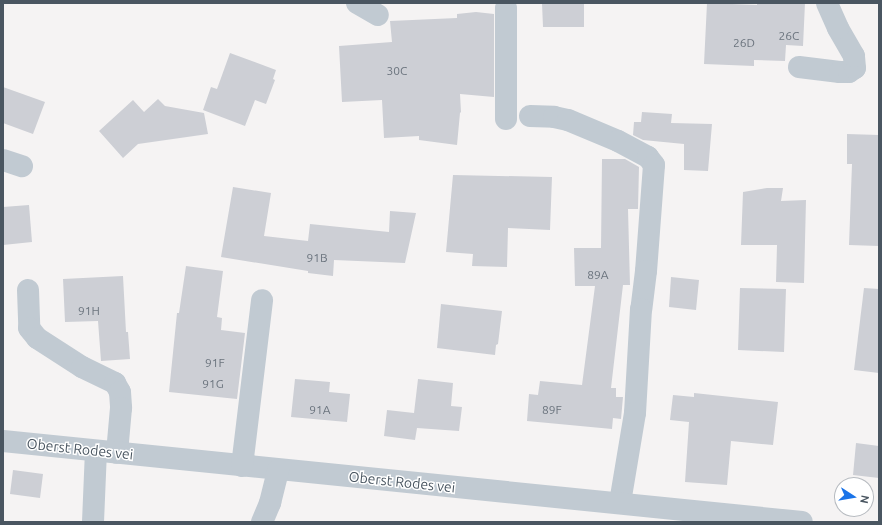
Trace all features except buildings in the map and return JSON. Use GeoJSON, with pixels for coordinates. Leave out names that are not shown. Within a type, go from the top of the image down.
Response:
{"type":"FeatureCollection","features":[{"type":"Feature","properties":{"kind":"street"},"geometry":{"type":"LineString","coordinates":[[356,3],[378,15]]}},
{"type":"Feature","properties":{"kind":"street"},"geometry":{"type":"LineString","coordinates":[[799,67],[840,72],[849,72],[855,68],[854,56],[838,28],[827,3]]}},
{"type":"Feature","properties":{"kind":"street"},"geometry":{"type":"LineString","coordinates":[[506,8],[506,119]]}},
{"type":"Feature","properties":{"kind":"street"},"geometry":{"type":"LineString","coordinates":[[530,116],[554,117],[568,120],[618,141],[648,157],[654,165],[646,271],[641,309],[634,413],[620,503]]}},
{"type":"Feature","properties":{"kind":"street"},"geometry":{"type":"LineString","coordinates":[[28,290],[29,328],[37,338],[82,367],[115,383],[120,392],[121,408],[106,452],[93,522]]}},
{"type":"Feature","properties":{"kind":"street"},"geometry":{"type":"LineString","coordinates":[[242,466],[262,300]]}},
{"type":"Feature","properties":{"kind":"street","name":"Oberst Rodes vei"},"geometry":{"type":"LineString","coordinates":[[3,441],[802,522]]}},
{"type":"Feature","properties":{"kind":"street"},"geometry":{"type":"LineString","coordinates":[[262,522],[270,503],[278,470]]}}]}
